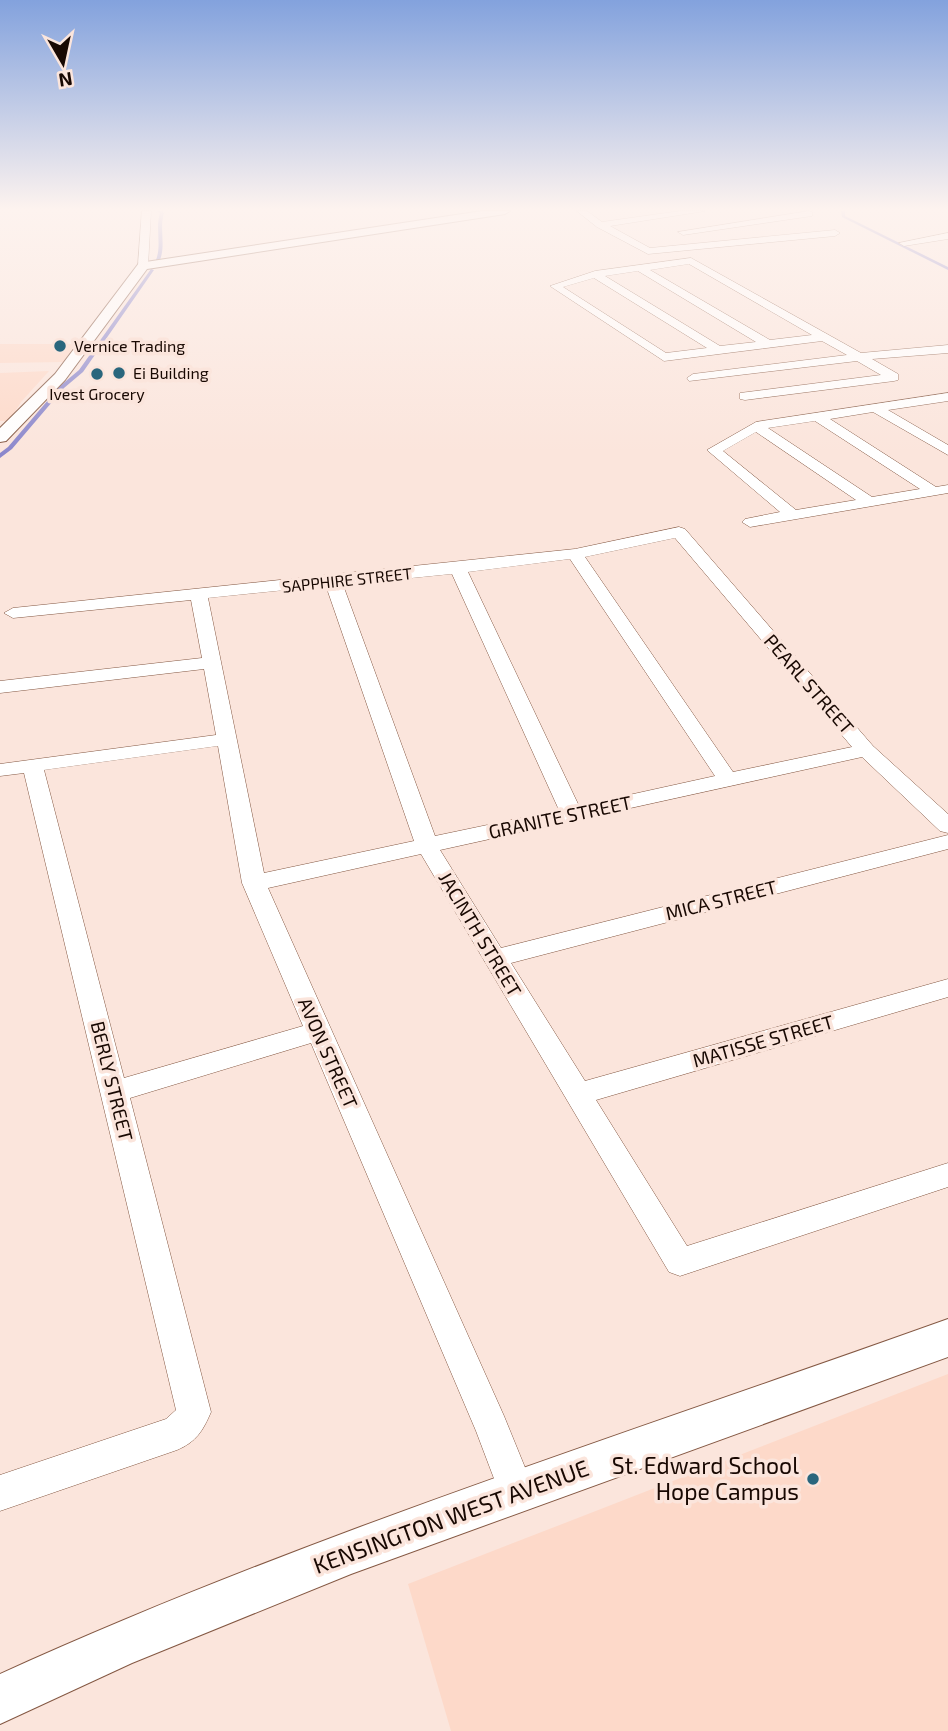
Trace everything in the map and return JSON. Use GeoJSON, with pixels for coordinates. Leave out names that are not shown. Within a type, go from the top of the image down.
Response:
{"type":"FeatureCollection","features":[{"type":"Feature","properties":{"kind":"street"},"geometry":{"type":"LineString","coordinates":[[0,437],[60,377],[124,292]]}},
{"type":"Feature","properties":{"kind":"street"},"geometry":{"type":"LineString","coordinates":[[565,292],[664,357],[824,337]]}},
{"type":"Feature","properties":{"kind":"street"},"geometry":{"type":"LineString","coordinates":[[624,292],[718,350]]}},
{"type":"Feature","properties":{"kind":"street"},"geometry":{"type":"LineString","coordinates":[[680,292],[768,344]]}},
{"type":"Feature","properties":{"kind":"street"},"geometry":{"type":"LineString","coordinates":[[744,396],[894,377],[745,292]]}},
{"type":"Feature","properties":{"kind":"street"},"geometry":{"type":"LineString","coordinates":[[693,378],[858,357],[948,349]]}},
{"type":"Feature","properties":{"kind":"street"},"geometry":{"type":"LineString","coordinates":[[793,514],[714,450],[756,426],[948,397]]}},
{"type":"Feature","properties":{"kind":"street"},"geometry":{"type":"LineString","coordinates":[[932,399],[948,408]]}},
{"type":"Feature","properties":{"kind":"street"},"geometry":{"type":"LineString","coordinates":[[875,408],[948,452]]}},
{"type":"Feature","properties":{"kind":"street"},"geometry":{"type":"LineString","coordinates":[[816,416],[941,490]]}},
{"type":"Feature","properties":{"kind":"street"},"geometry":{"type":"LineString","coordinates":[[756,426],[869,502]]}},
{"type":"Feature","properties":{"kind":"street"},"geometry":{"type":"LineString","coordinates":[[750,522],[941,490]]}},
{"type":"Feature","properties":{"kind":"street","name":"SAPPHIRE STREET"},"geometry":{"type":"LineString","coordinates":[[13,613],[575,554],[679,533]]}},
{"type":"Feature","properties":{"kind":"street","name":"PEARL STREET"},"geometry":{"type":"LineString","coordinates":[[679,533],[866,750],[948,827]]}},
{"type":"Feature","properties":{"kind":"street"},"geometry":{"type":"LineString","coordinates":[[575,554],[728,780]]}},
{"type":"Feature","properties":{"kind":"street"},"geometry":{"type":"LineString","coordinates":[[458,568],[572,814]]}},
{"type":"Feature","properties":{"kind":"street","name":"JACINTH STREET"},"geometry":{"type":"LineString","coordinates":[[333,581],[426,846],[680,1262]]}},
{"type":"Feature","properties":{"kind":"street","name":"AVON STREET"},"geometry":{"type":"LineString","coordinates":[[199,595],[254,883],[492,1428],[517,1492]]}},
{"type":"Feature","properties":{"kind":"street"},"geometry":{"type":"LineString","coordinates":[[0,687],[212,662]]}},
{"type":"Feature","properties":{"kind":"street"},"geometry":{"type":"LineString","coordinates":[[0,770],[227,739]]}},
{"type":"Feature","properties":{"kind":"street","name":"GRANITE STREET"},"geometry":{"type":"LineString","coordinates":[[254,883],[866,750]]}},
{"type":"Feature","properties":{"kind":"street","name":"BERLY STREET"},"geometry":{"type":"LineString","coordinates":[[0,1493],[177,1433],[188,1423],[194,1412],[33,766]]}},
{"type":"Feature","properties":{"kind":"street","name":"MICA STREET"},"geometry":{"type":"LineString","coordinates":[[495,958],[948,842]]}},
{"type":"Feature","properties":{"kind":"street","name":"MATISSE STREET"},"geometry":{"type":"LineString","coordinates":[[578,1094],[948,988]]}},
{"type":"Feature","properties":{"kind":"street"},"geometry":{"type":"LineString","coordinates":[[115,1092],[318,1031]]}},
{"type":"Feature","properties":{"kind":"street"},"geometry":{"type":"LineString","coordinates":[[680,1262],[948,1175]]}},
{"type":"Feature","properties":{"kind":"street","name":"KENSINGTON WEST AVENUE"},"geometry":{"type":"LineString","coordinates":[[0,1699],[66,1667],[246,1591],[948,1338]]}},
{"type":"Feature","properties":{"kind":"shaded area"},"geometry":{"type":"Polygon","coordinates":[[[0,344],[75,344],[64,362],[0,363],[0,344]]]}},
{"type":"Feature","properties":{"kind":"shaded area"},"geometry":{"type":"Polygon","coordinates":[[[49,371],[21,402],[9,421],[0,421],[0,373],[49,371]]]}},
{"type":"Feature","properties":{"kind":"shaded area","name":"St. Edward School Hope Campus"},"geometry":{"type":"Polygon","coordinates":[[[948,1374],[948,1731],[451,1731],[408,1584],[948,1374]]]}},
{"type":"Feature","properties":{"kind":"waterway"},"geometry":{"type":"LineString","coordinates":[[0,456],[62,387],[81,371],[137,292]]}},
{"type":"Feature","properties":{"kind":"place","name":"Vernice Trading"},"geometry":{"type":"Point","coordinates":[60,346]}},
{"type":"Feature","properties":{"kind":"place","name":"Ei Building"},"geometry":{"type":"Point","coordinates":[119,373]}},
{"type":"Feature","properties":{"kind":"place","name":"Ivest Grocery"},"geometry":{"type":"Point","coordinates":[97,374]}},
{"type":"Feature","properties":{"kind":"place","name":"St. Edward School Hope Campus"},"geometry":{"type":"Point","coordinates":[813,1479]}}]}
